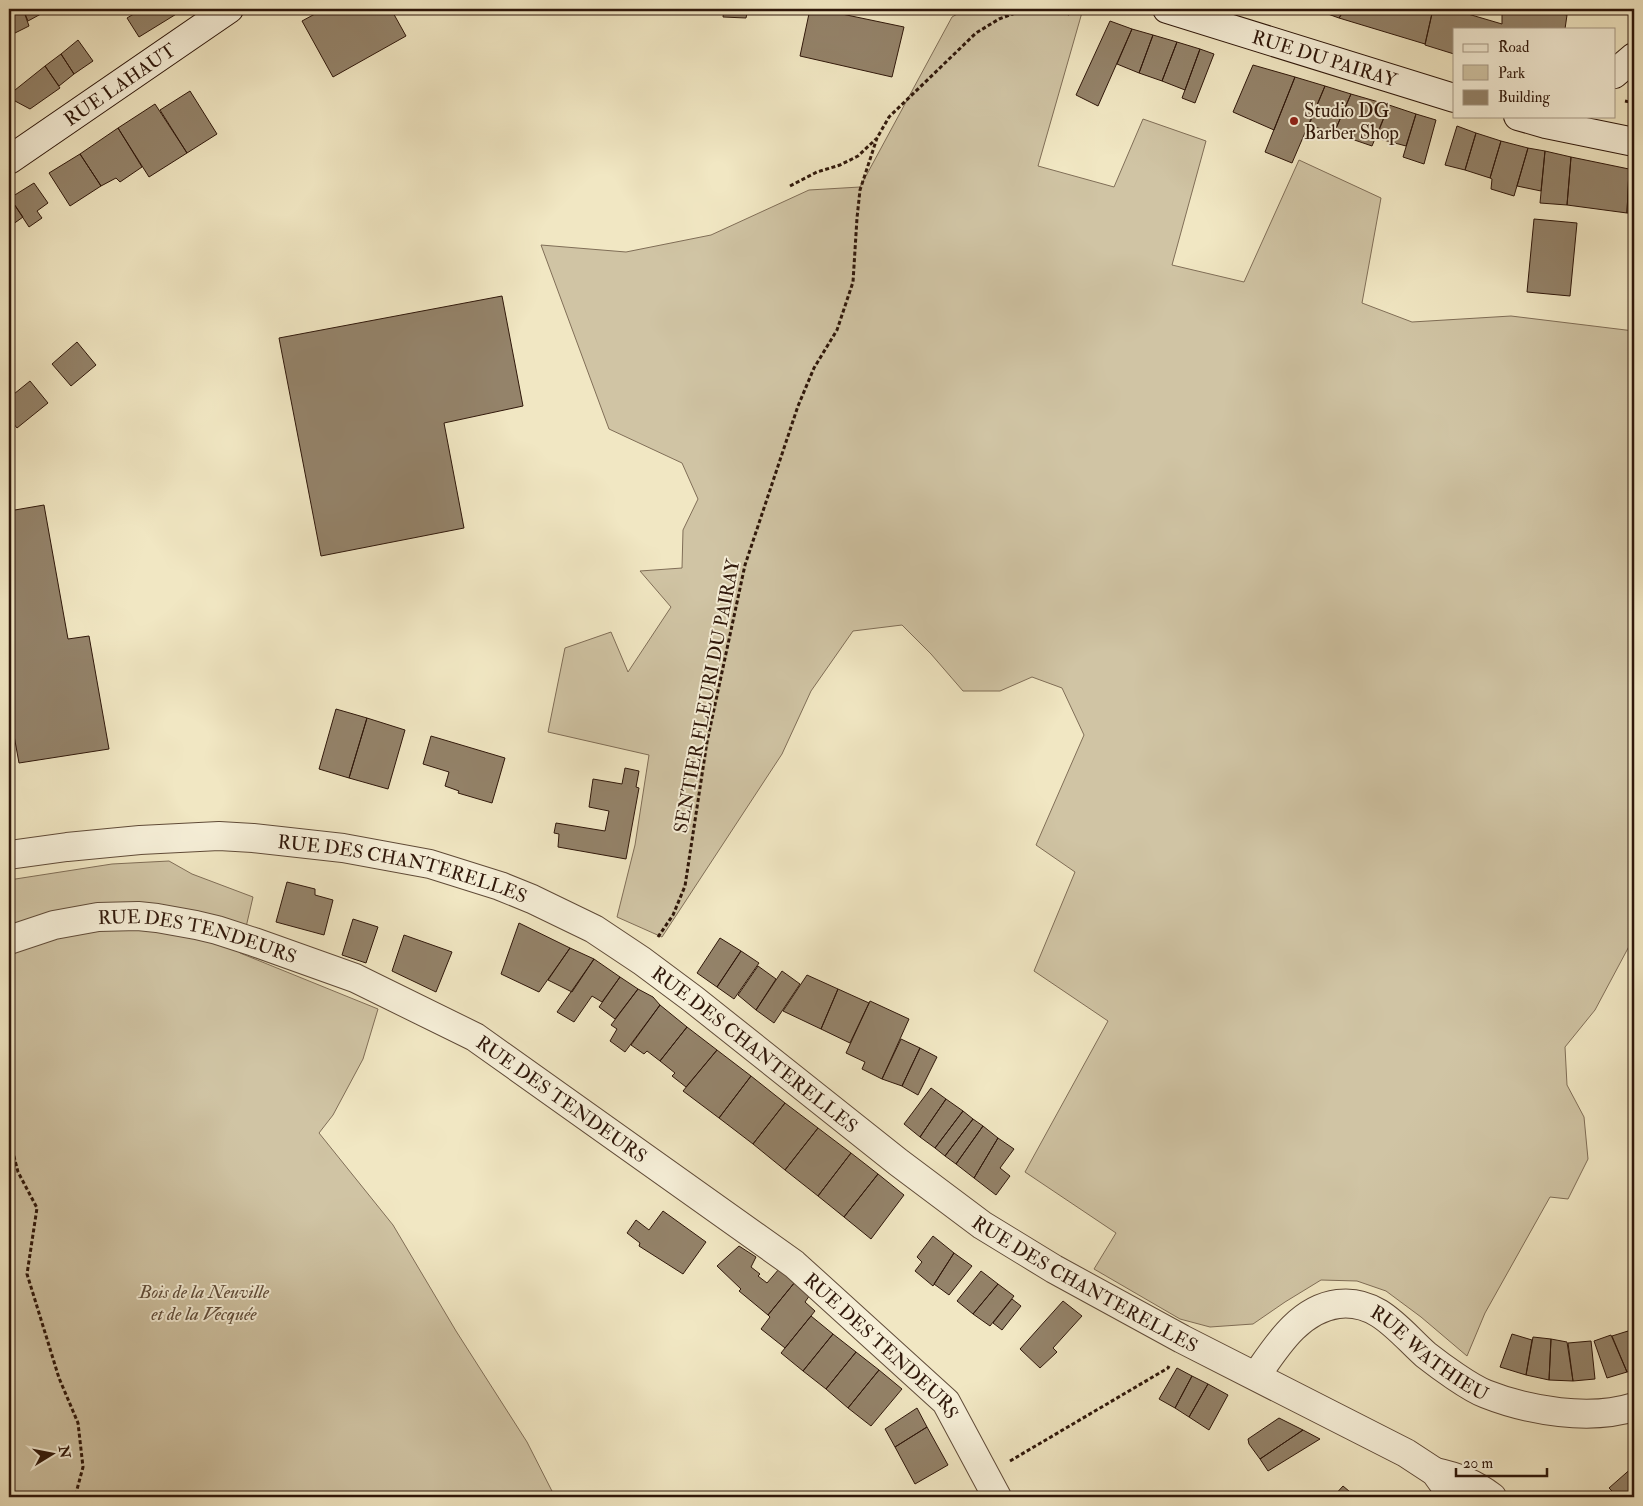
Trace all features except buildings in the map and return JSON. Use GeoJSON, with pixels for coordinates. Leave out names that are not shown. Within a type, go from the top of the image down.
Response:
{"type":"FeatureCollection","features":[{"type":"Feature","properties":{"kind":"street","name":"RUE LAHAUT"},"geometry":{"type":"LineString","coordinates":[[9,160],[229,9]]}},
{"type":"Feature","properties":{"kind":"street","name":"RUE DU PAIRAY"},"geometry":{"type":"LineString","coordinates":[[1167,9],[1453,98]]}},
{"type":"Feature","properties":{"kind":"street"},"geometry":{"type":"LineString","coordinates":[[1616,72],[1634,57]]}},
{"type":"Feature","properties":{"kind":"street"},"geometry":{"type":"LineString","coordinates":[[1536,118],[1553,120],[1634,142]]}},
{"type":"Feature","properties":{"kind":"street","name":"RUE DES CHANTERELLES"},"geometry":{"type":"LineString","coordinates":[[9,855],[67,846],[219,836],[296,842],[392,856],[430,864],[508,889],[561,912],[594,929],[642,961],[693,999],[898,1162],[982,1225],[1054,1269],[1182,1339],[1406,1453],[1435,1472],[1453,1497]]}},
{"type":"Feature","properties":{"kind":"street","name":"RUE DES TENDEURS"},"geometry":{"type":"LineString","coordinates":[[9,940],[54,925],[98,917],[138,916],[174,920],[217,930],[355,978],[475,1037],[794,1264],[946,1402],[997,1497]]}},
{"type":"Feature","properties":{"kind":"street","name":"RUE WATHIEU"},"geometry":{"type":"LineString","coordinates":[[1256,1376],[1286,1334],[1311,1313],[1337,1304],[1358,1304],[1377,1311],[1393,1322],[1426,1355],[1484,1394],[1516,1404],[1555,1411],[1590,1414],[1620,1411],[1634,1407]]}},
{"type":"Feature","properties":{"kind":"street","name":"RUE DES CHANTERELLES"},"geometry":{"type":"LineString","coordinates":[[1435,1472],[1455,1476],[1471,1483],[1492,1497]]}},
{"type":"Feature","properties":{"kind":"path","name":"SENTIER FLEURI DU PAIRAY"},"geometry":{"type":"LineString","coordinates":[[642,961],[673,915],[685,886],[707,742],[745,565],[765,499],[798,406],[814,368],[837,330],[853,282],[860,190],[877,138],[889,117],[976,32],[999,19],[1026,9]]}},
{"type":"Feature","properties":{"kind":"path"},"geometry":{"type":"LineString","coordinates":[[790,186],[817,172],[840,165],[858,156],[877,138]]}},
{"type":"Feature","properties":{"kind":"path"},"geometry":{"type":"LineString","coordinates":[[9,1137],[18,1172],[37,1208],[27,1274],[59,1378],[78,1422],[83,1467],[75,1497]]}},
{"type":"Feature","properties":{"kind":"path"},"geometry":{"type":"LineString","coordinates":[[1029,1450],[1168,1368]]}},
{"type":"Feature","properties":{"kind":"green space"},"geometry":{"type":"Polygon","coordinates":[[[966,9],[1083,9],[1038,166],[1114,187],[1143,119],[1206,141],[1172,265],[1244,282],[1299,160],[1381,198],[1362,303],[1412,322],[1511,316],[1634,331],[1634,937],[1595,1010],[1565,1047],[1567,1085],[1584,1117],[1588,1159],[1568,1199],[1550,1197],[1485,1313],[1467,1356],[1421,1317],[1386,1291],[1357,1281],[1321,1280],[1253,1324],[1210,1327],[1180,1319],[1094,1269],[1116,1233],[1025,1172],[1108,1021],[1034,971],[1075,872],[1036,845],[1084,735],[1062,688],[1032,677],[1000,691],[963,691],[931,654],[902,625],[853,631],[811,691],[782,754],[662,937],[617,917],[635,845],[649,755],[548,732],[565,648],[611,632],[628,672],[671,607],[640,571],[682,568],[683,530],[698,499],[682,463],[609,429],[541,245],[626,252],[711,235],[809,190],[860,187],[952,17],[966,9]]]}},
{"type":"Feature","properties":{"kind":"green space","name":"Bois de la Neuville et de la Vecquée"},"geometry":{"type":"Polygon","coordinates":[[[169,861],[192,874],[253,897],[240,953],[378,1009],[363,1059],[333,1115],[319,1133],[393,1225],[456,1331],[527,1442],[555,1497],[9,1497],[9,880],[112,864],[169,861]]]}},
{"type":"Feature","properties":{"kind":"place","name":"Studio DG Barber Shop"},"geometry":{"type":"Point","coordinates":[1294,121]}}]}
